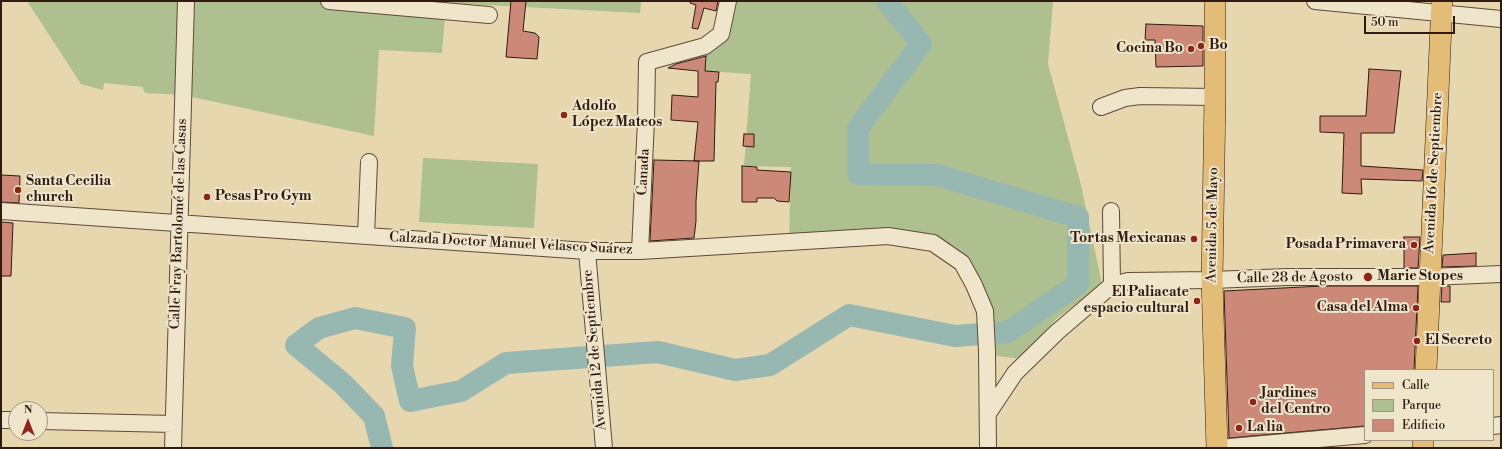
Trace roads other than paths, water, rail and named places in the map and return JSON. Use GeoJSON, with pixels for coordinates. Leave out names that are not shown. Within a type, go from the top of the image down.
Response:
{"type":"FeatureCollection","features":[{"type":"Feature","properties":{"kind":"main road","name":"Avenida 5 de Mayo"},"geometry":{"type":"LineString","coordinates":[[1215,1],[1212,280],[1218,448]]}},
{"type":"Feature","properties":{"kind":"main road","name":"Avenida 16 de Septiembre"},"geometry":{"type":"LineString","coordinates":[[1426,369],[1442,7]]}},
{"type":"Feature","properties":{"kind":"street","name":"Calle Fray Bartolomé de las Casas"},"geometry":{"type":"LineString","coordinates":[[173,448],[186,1]]}},
{"type":"Feature","properties":{"kind":"street"},"geometry":{"type":"LineString","coordinates":[[330,1],[489,15]]}},
{"type":"Feature","properties":{"kind":"street","name":"Canada"},"geometry":{"type":"LineString","coordinates":[[640,251],[647,62],[705,46],[721,34],[728,1]]}},
{"type":"Feature","properties":{"kind":"street"},"geometry":{"type":"LineString","coordinates":[[1315,1],[1442,7],[1501,19]]}},
{"type":"Feature","properties":{"kind":"street"},"geometry":{"type":"LineString","coordinates":[[1101,107],[1125,98],[1140,96],[1215,97]]}},
{"type":"Feature","properties":{"kind":"street"},"geometry":{"type":"LineString","coordinates":[[366,235],[369,162]]}},
{"type":"Feature","properties":{"kind":"street"},"geometry":{"type":"LineString","coordinates":[[1111,210],[1112,285]]}},
{"type":"Feature","properties":{"kind":"street","name":"Calzada Doctor Manuel Velasco Suárez"},"geometry":{"type":"LineString","coordinates":[[1,211],[180,222],[587,251],[640,251],[888,236],[933,243],[962,263],[974,285],[985,311],[989,412]]}},
{"type":"Feature","properties":{"kind":"street","name":"Avenida 12 de Septiembre"},"geometry":{"type":"LineString","coordinates":[[587,251],[604,448]]}},
{"type":"Feature","properties":{"kind":"street","name":"Calle 28 de Agosto"},"geometry":{"type":"LineString","coordinates":[[989,412],[1015,374],[1056,332],[1112,285],[1128,281],[1287,277],[1430,277],[1501,274]]}},
{"type":"Feature","properties":{"kind":"street"},"geometry":{"type":"LineString","coordinates":[[988,448],[989,412]]}},
{"type":"Feature","properties":{"kind":"street"},"geometry":{"type":"LineString","coordinates":[[48,421],[173,424]]}},
{"type":"Feature","properties":{"kind":"street"},"geometry":{"type":"LineString","coordinates":[[1218,448],[1364,435]]}},
{"type":"Feature","properties":{"kind":"waterway"},"geometry":{"type":"LineString","coordinates":[[382,448],[374,416],[342,383],[296,345],[319,328],[355,318],[405,328],[402,366],[410,401],[461,391],[506,363],[658,352],[735,370],[770,365],[849,315],[955,336],[1008,332],[1078,284],[1078,217],[937,175],[858,174],[858,128],[921,44],[887,1]]}},
{"type":"Feature","properties":{"kind":"place","name":"Bo"},"geometry":{"type":"Point","coordinates":[1201,46]}},
{"type":"Feature","properties":{"kind":"place","name":"Cocina Bo"},"geometry":{"type":"Point","coordinates":[1191,49]}},
{"type":"Feature","properties":{"kind":"place","name":"Adolfo López Mateos"},"geometry":{"type":"Point","coordinates":[564,115]}},
{"type":"Feature","properties":{"kind":"place","name":"Santa Cecilia church"},"geometry":{"type":"Point","coordinates":[18,190]}},
{"type":"Feature","properties":{"kind":"place","name":"Pesas Pro Gym"},"geometry":{"type":"Point","coordinates":[207,197]}},
{"type":"Feature","properties":{"kind":"place","name":"Tortas Mexicanas"},"geometry":{"type":"Point","coordinates":[1194,239]}},
{"type":"Feature","properties":{"kind":"place","name":"Posada Primavera"},"geometry":{"type":"Point","coordinates":[1414,245]}},
{"type":"Feature","properties":{"kind":"place","name":"Marie Stopes"},"geometry":{"type":"Point","coordinates":[1368,277]}},
{"type":"Feature","properties":{"kind":"place","name":"El Paliacate espacio cultural"},"geometry":{"type":"Point","coordinates":[1197,301]}},
{"type":"Feature","properties":{"kind":"place","name":"Casa del Alma"},"geometry":{"type":"Point","coordinates":[1416,308]}},
{"type":"Feature","properties":{"kind":"place","name":"El Secreto"},"geometry":{"type":"Point","coordinates":[1417,341]}},
{"type":"Feature","properties":{"kind":"place","name":"Jardines del Centro"},"geometry":{"type":"Point","coordinates":[1253,402]}},
{"type":"Feature","properties":{"kind":"place","name":"La lia"},"geometry":{"type":"Point","coordinates":[1239,428]}}]}
